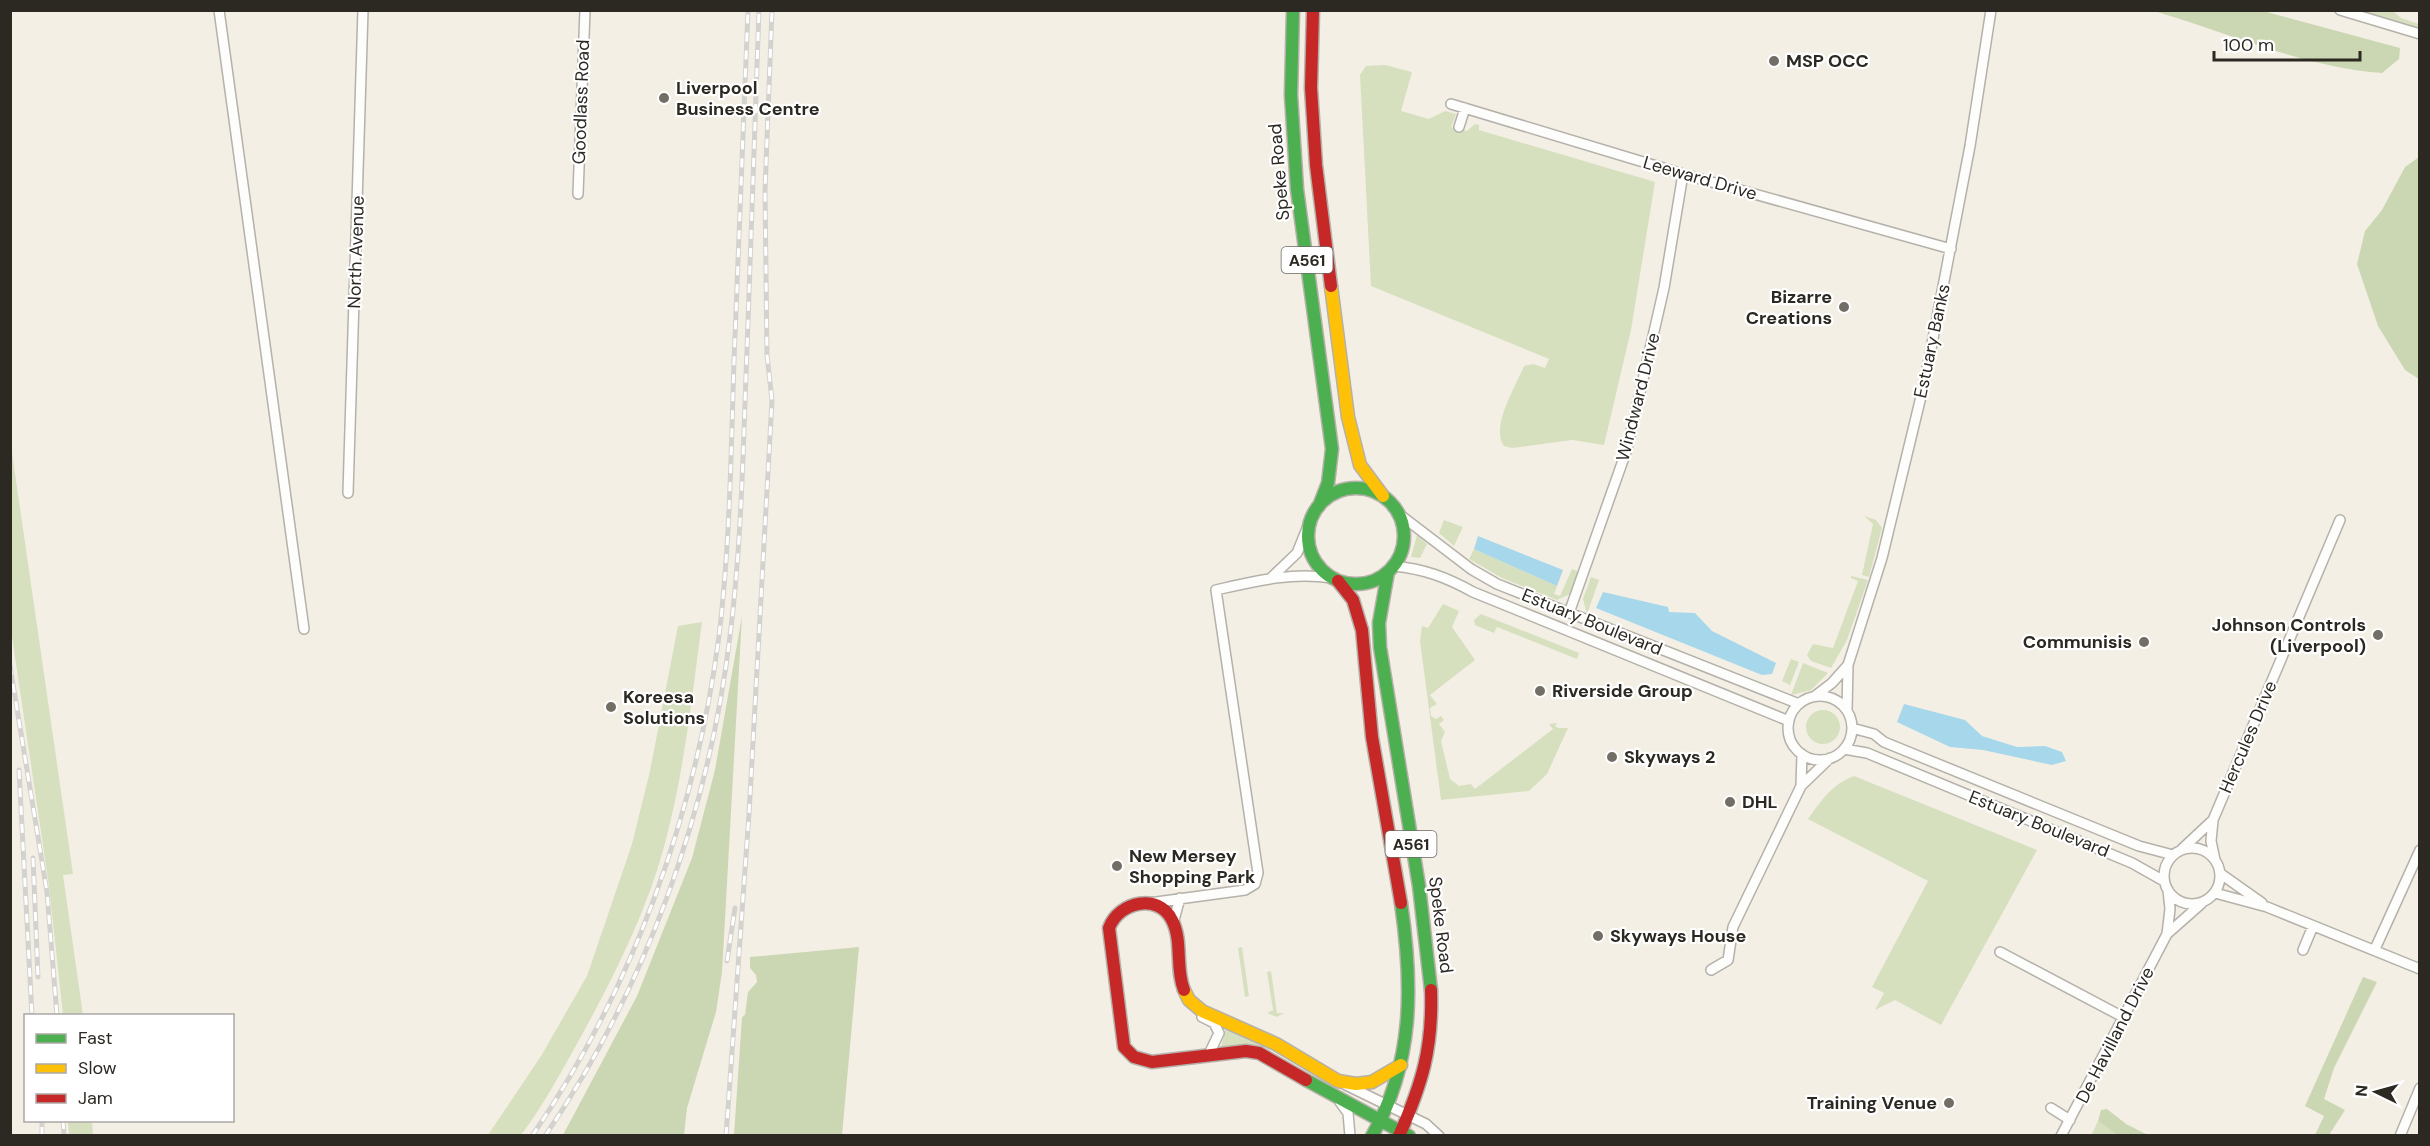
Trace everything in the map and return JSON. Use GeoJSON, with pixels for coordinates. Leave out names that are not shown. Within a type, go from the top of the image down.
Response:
{"type":"FeatureCollection","features":[{"type":"Feature","properties":{"kind":"main road","name":"Speke Road"},"geometry":{"type":"LineString","coordinates":[[1293,10],[1291,86],[1295,160],[1332,437],[1328,483],[1319,506]]}},
{"type":"Feature","properties":{"kind":"main road","name":"Speke Road"},"geometry":{"type":"LineString","coordinates":[[1313,10],[1311,88],[1315,158],[1352,439],[1360,465],[1383,496]]}},
{"type":"Feature","properties":{"kind":"main road"},"geometry":{"type":"LineString","coordinates":[[1295,160],[1315,158]]}},
{"type":"Feature","properties":{"kind":"main road","name":"A561"},"geometry":{"type":"LineString","coordinates":[[1335,579],[1320,568],[1311,554],[1308,537],[1310,521],[1319,506],[1336,493],[1356,488],[1370,490],[1383,496],[1399,514],[1404,541],[1391,569]]}},
{"type":"Feature","properties":{"kind":"main road","name":"Speke Road"},"geometry":{"type":"LineString","coordinates":[[1391,569],[1379,623],[1380,647],[1419,886],[1431,992],[1430,1037],[1421,1085],[1408,1115],[1403,1134]]}},
{"type":"Feature","properties":{"kind":"main road"},"geometry":{"type":"LineString","coordinates":[[1335,579],[1364,584],[1391,569]]}},
{"type":"Feature","properties":{"kind":"main road","name":"Speke Road"},"geometry":{"type":"LineString","coordinates":[[1335,579],[1355,600],[1363,633],[1372,736],[1408,963],[1409,1007],[1401,1064],[1388,1106],[1372,1136]]}},
{"type":"Feature","properties":{"kind":"main road"},"geometry":{"type":"LineString","coordinates":[[1401,1064],[1389,1076],[1376,1083],[1339,1081],[1273,1042],[1200,1009],[1189,1000],[1184,986],[1174,920],[1160,906],[1146,903],[1120,909],[1113,917],[1109,928],[1124,1047],[1134,1057],[1152,1062],[1209,1054],[1246,1051],[1259,1053],[1403,1134]]}},
{"type":"Feature","properties":{"kind":"street"},"geometry":{"type":"LineString","coordinates":[[219,10],[304,629]]}},
{"type":"Feature","properties":{"kind":"street","name":"North Avenue"},"geometry":{"type":"LineString","coordinates":[[348,493],[363,10]]}},
{"type":"Feature","properties":{"kind":"street","name":"Goodlass Road"},"geometry":{"type":"LineString","coordinates":[[578,194],[585,10]]}},
{"type":"Feature","properties":{"kind":"street","name":"Estuary Banks"},"geometry":{"type":"LineString","coordinates":[[1847,710],[1848,665],[1892,520],[1925,380],[1970,146],[1990,10]]}},
{"type":"Feature","properties":{"kind":"street"},"geometry":{"type":"LineString","coordinates":[[2340,10],[2420,34]]}},
{"type":"Feature","properties":{"kind":"street","name":"Leeward Drive"},"geometry":{"type":"LineString","coordinates":[[1451,104],[1683,174],[1951,249]]}},
{"type":"Feature","properties":{"kind":"street"},"geometry":{"type":"LineString","coordinates":[[1459,127],[1465,108]]}},
{"type":"Feature","properties":{"kind":"street","name":"Windward Drive"},"geometry":{"type":"LineString","coordinates":[[1569,613],[1626,449],[1664,288],[1683,174]]}},
{"type":"Feature","properties":{"kind":"street","name":"Estuary Boulevard"},"geometry":{"type":"LineString","coordinates":[[1399,514],[1471,569],[1497,584],[1799,704]]}},
{"type":"Feature","properties":{"kind":"street","name":"Hercules Drive"},"geometry":{"type":"LineString","coordinates":[[2215,860],[2211,841],[2213,820],[2340,520]]}},
{"type":"Feature","properties":{"kind":"street"},"geometry":{"type":"LineString","coordinates":[[1272,577],[1297,553],[1310,521]]}},
{"type":"Feature","properties":{"kind":"street","name":"Estuary Boulevard"},"geometry":{"type":"LineString","coordinates":[[1391,569],[1419,569],[1446,577],[1473,592],[1789,722]]}},
{"type":"Feature","properties":{"kind":"street"},"geometry":{"type":"LineString","coordinates":[[1146,903],[1245,890],[1255,884],[1258,873],[1216,590],[1272,577],[1313,575],[1335,579]]}},
{"type":"Feature","properties":{"kind":"street","name":"Estuary Banks"},"geometry":{"type":"LineString","coordinates":[[1815,696],[1832,683],[1848,665]]}},
{"type":"Feature","properties":{"kind":"street"},"geometry":{"type":"LineString","coordinates":[[1711,970],[1728,960],[1733,927],[1801,786],[1830,758],[1844,749],[1852,728],[1847,710],[1832,698],[1815,696],[1799,704],[1789,722],[1791,742],[1802,754],[1814,759],[1830,758]]}},
{"type":"Feature","properties":{"kind":"street","name":"Estuary Boulevard"},"geometry":{"type":"LineString","coordinates":[[1852,728],[1874,734],[1884,741],[2139,846],[2173,855]]}},
{"type":"Feature","properties":{"kind":"street","name":"Estuary Boulevard"},"geometry":{"type":"LineString","coordinates":[[1844,749],[1867,753],[2132,863],[2166,885]]}},
{"type":"Feature","properties":{"kind":"street"},"geometry":{"type":"LineString","coordinates":[[1801,786],[1802,754]]}},
{"type":"Feature","properties":{"kind":"street","name":"Hercules Drive"},"geometry":{"type":"LineString","coordinates":[[2182,849],[2213,820]]}},
{"type":"Feature","properties":{"kind":"street"},"geometry":{"type":"LineString","coordinates":[[2221,874],[2215,893],[2203,903],[2193,904],[2180,902],[2166,885],[2164,870],[2173,855],[2182,849],[2204,850],[2215,860],[2221,874],[2267,906]]}},
{"type":"Feature","properties":{"kind":"street"},"geometry":{"type":"LineString","coordinates":[[2375,950],[2420,850]]}},
{"type":"Feature","properties":{"kind":"street","name":"De Havilland Drive"},"geometry":{"type":"LineString","coordinates":[[2061,1136],[2167,934],[2170,909],[2166,885]]}},
{"type":"Feature","properties":{"kind":"street"},"geometry":{"type":"LineString","coordinates":[[2215,893],[2267,906],[2420,969]]}},
{"type":"Feature","properties":{"kind":"street"},"geometry":{"type":"LineString","coordinates":[[1174,920],[1180,898]]}},
{"type":"Feature","properties":{"kind":"street","name":"De Havilland Drive"},"geometry":{"type":"LineString","coordinates":[[2167,934],[2203,903]]}},
{"type":"Feature","properties":{"kind":"street"},"geometry":{"type":"LineString","coordinates":[[2303,950],[2313,926]]}},
{"type":"Feature","properties":{"kind":"street"},"geometry":{"type":"LineString","coordinates":[[2000,952],[2123,1017]]}},
{"type":"Feature","properties":{"kind":"street"},"geometry":{"type":"LineString","coordinates":[[1200,1009],[1202,1016],[1214,1023],[1219,1033],[1209,1054]]}},
{"type":"Feature","properties":{"kind":"street"},"geometry":{"type":"LineString","coordinates":[[1339,1081],[1426,1124]]}},
{"type":"Feature","properties":{"kind":"street"},"geometry":{"type":"LineString","coordinates":[[2400,1136],[2420,1088]]}},
{"type":"Feature","properties":{"kind":"street"},"geometry":{"type":"LineString","coordinates":[[1336,1096],[1348,1113],[1350,1136]]}},
{"type":"Feature","properties":{"kind":"street"},"geometry":{"type":"LineString","coordinates":[[1416,1097],[1417,1111],[1426,1124],[1439,1136]]}},
{"type":"Feature","properties":{"kind":"street"},"geometry":{"type":"LineString","coordinates":[[2051,1108],[2070,1120]]}},
{"type":"Feature","properties":{"kind":"green space"},"geometry":{"type":"Polygon","coordinates":[[[2154,11],[2263,11],[2400,48],[2399,59],[2382,73],[2353,70],[2295,57],[2154,11]]]}},
{"type":"Feature","properties":{"kind":"green space"},"geometry":{"type":"Polygon","coordinates":[[[2356,11],[2393,11],[2401,18],[2419,24],[2419,28],[2356,11]]]}},
{"type":"Feature","properties":{"kind":"green space"},"geometry":{"type":"Polygon","coordinates":[[[1385,65],[1412,72],[1401,111],[1429,119],[1445,111],[1456,114],[1451,127],[1467,131],[1475,124],[1479,125],[1479,130],[1655,182],[1631,330],[1604,445],[1572,440],[1512,448],[1504,446],[1500,428],[1502,418],[1524,366],[1533,364],[1545,368],[1549,359],[1371,286],[1360,75],[1366,66],[1385,65]]]}},
{"type":"Feature","properties":{"kind":"green space"},"geometry":{"type":"Polygon","coordinates":[[[2419,157],[2419,379],[2405,370],[2378,326],[2357,264],[2365,231],[2382,210],[2405,167],[2419,157]]]}},
{"type":"Feature","properties":{"kind":"green space"},"geometry":{"type":"Polygon","coordinates":[[[10,439],[73,874],[63,875],[83,1014],[63,1014],[49,886],[11,630],[10,439]]]}},
{"type":"Feature","properties":{"kind":"green space"},"geometry":{"type":"Polygon","coordinates":[[[1864,516],[1876,520],[1882,528],[1869,577],[1862,575],[1873,524],[1864,516]]]}},
{"type":"Feature","properties":{"kind":"green space"},"geometry":{"type":"Polygon","coordinates":[[[1444,520],[1463,527],[1454,546],[1439,533],[1444,520]]]}},
{"type":"Feature","properties":{"kind":"green space"},"geometry":{"type":"Polygon","coordinates":[[[1417,535],[1427,544],[1420,558],[1411,557],[1417,535]]]}},
{"type":"Feature","properties":{"kind":"green space"},"geometry":{"type":"Polygon","coordinates":[[[1474,549],[1557,586],[1554,594],[1560,596],[1572,569],[1579,572],[1570,594],[1557,600],[1502,578],[1469,559],[1474,549]]]}},
{"type":"Feature","properties":{"kind":"green space"},"geometry":{"type":"Polygon","coordinates":[[[1851,576],[1868,580],[1847,640],[1831,668],[1811,661],[1807,655],[1813,644],[1833,648],[1858,581],[1851,576]]]}},
{"type":"Feature","properties":{"kind":"green space"},"geometry":{"type":"Polygon","coordinates":[[[1591,577],[1599,580],[1587,614],[1583,599],[1591,577]]]}},
{"type":"Feature","properties":{"kind":"green space"},"geometry":{"type":"Polygon","coordinates":[[[1443,604],[1459,611],[1452,627],[1475,660],[1430,695],[1437,704],[1430,708],[1431,716],[1436,719],[1441,716],[1444,720],[1439,724],[1445,732],[1441,741],[1450,779],[1459,786],[1471,784],[1475,789],[1553,729],[1549,724],[1557,723],[1555,726],[1558,728],[1568,728],[1547,774],[1529,791],[1441,800],[1420,641],[1422,626],[1428,628],[1443,604]]]}},
{"type":"Feature","properties":{"kind":"green space"},"geometry":{"type":"Polygon","coordinates":[[[1481,614],[1579,653],[1577,659],[1497,627],[1494,633],[1475,625],[1474,620],[1481,614]]]}},
{"type":"Feature","properties":{"kind":"green space"},"geometry":{"type":"Polygon","coordinates":[[[742,616],[722,972],[716,1012],[687,1108],[684,1135],[563,1135],[637,996],[692,858],[715,770],[742,616]]]}},
{"type":"Feature","properties":{"kind":"green space"},"geometry":{"type":"Polygon","coordinates":[[[702,622],[677,792],[664,847],[637,923],[591,1019],[529,1124],[521,1135],[488,1135],[541,1056],[587,976],[632,844],[650,771],[678,626],[702,622]]]}},
{"type":"Feature","properties":{"kind":"green space"},"geometry":{"type":"Polygon","coordinates":[[[1791,659],[1799,662],[1790,685],[1782,681],[1791,659]]]}},
{"type":"Feature","properties":{"kind":"green space"},"geometry":{"type":"Polygon","coordinates":[[[1803,663],[1828,673],[1811,690],[1791,695],[1803,663]]]}},
{"type":"Feature","properties":{"kind":"green space"},"geometry":{"type":"Polygon","coordinates":[[[1823,710],[1835,715],[1840,727],[1835,739],[1823,744],[1811,739],[1806,727],[1811,715],[1823,710]]]}},
{"type":"Feature","properties":{"kind":"green space"},"geometry":{"type":"Polygon","coordinates":[[[1854,776],[2037,850],[1941,1025],[1895,1000],[1875,1010],[1884,993],[1872,987],[1928,881],[1808,819],[1833,788],[1854,776]]]}},
{"type":"Feature","properties":{"kind":"green space"},"geometry":{"type":"Polygon","coordinates":[[[859,947],[842,1135],[734,1135],[742,1017],[745,1015],[748,992],[757,982],[756,975],[750,968],[750,957],[859,947]]]}},
{"type":"Feature","properties":{"kind":"green space"},"geometry":{"type":"Polygon","coordinates":[[[1242,947],[1249,996],[1245,997],[1238,948],[1242,947]]]}},
{"type":"Feature","properties":{"kind":"green space"},"geometry":{"type":"Polygon","coordinates":[[[1271,971],[1277,1013],[1284,1013],[1277,1017],[1267,1013],[1273,1010],[1267,972],[1271,971]]]}},
{"type":"Feature","properties":{"kind":"green space"},"geometry":{"type":"Polygon","coordinates":[[[2363,977],[2377,982],[2334,1068],[2324,1099],[2345,1110],[2329,1135],[2315,1135],[2324,1116],[2305,1106],[2363,977]]]}},
{"type":"Feature","properties":{"kind":"green space"},"geometry":{"type":"Polygon","coordinates":[[[1226,1028],[1259,1042],[1256,1048],[1221,1048],[1226,1028]]]}},
{"type":"Feature","properties":{"kind":"green space"},"geometry":{"type":"Polygon","coordinates":[[[2107,1109],[2126,1124],[2148,1135],[2117,1135],[2098,1121],[2101,1110],[2107,1109]]]}},
{"type":"Feature","properties":{"kind":"green space"},"geometry":{"type":"Polygon","coordinates":[[[2098,1121],[2117,1135],[2091,1136],[2098,1121]]]}},
{"type":"Feature","properties":{"kind":"green space"},"geometry":{"type":"Polygon","coordinates":[[[68,1122],[92,1122],[93,1135],[69,1135],[68,1122]]]}},
{"type":"Feature","properties":{"kind":"water"},"geometry":{"type":"Polygon","coordinates":[[[1478,536],[1563,570],[1557,586],[1474,549],[1478,536]]]}},
{"type":"Feature","properties":{"kind":"water"},"geometry":{"type":"Polygon","coordinates":[[[1603,592],[1668,607],[1669,612],[1695,613],[1712,631],[1776,663],[1772,674],[1762,675],[1596,608],[1603,592]]]}},
{"type":"Feature","properties":{"kind":"water"},"geometry":{"type":"Polygon","coordinates":[[[1904,704],[1965,720],[1982,736],[2017,747],[2045,746],[2062,752],[2066,761],[2052,765],[1983,750],[1950,747],[1897,722],[1904,704]]]}},
{"type":"Feature","properties":{"kind":"railway"},"geometry":{"type":"LineString","coordinates":[[532,1136],[568,1080],[601,1021],[655,897],[676,833],[709,702],[723,602],[728,533],[748,10]]}},
{"type":"Feature","properties":{"kind":"railway"},"geometry":{"type":"LineString","coordinates":[[545,1136],[581,1080],[642,960],[689,833],[720,702],[730,636],[740,529],[759,10]]}},
{"type":"Feature","properties":{"kind":"railway"},"geometry":{"type":"LineString","coordinates":[[726,1136],[749,814],[772,400],[767,355],[765,191],[772,10]]}},
{"type":"Feature","properties":{"kind":"railway"},"geometry":{"type":"LineString","coordinates":[[10,666],[47,892],[57,1014]]}},
{"type":"Feature","properties":{"kind":"railway"},"geometry":{"type":"LineString","coordinates":[[19,770],[32,1014]]}},
{"type":"Feature","properties":{"kind":"railway"},"geometry":{"type":"LineString","coordinates":[[33,858],[38,977]]}},
{"type":"Feature","properties":{"kind":"railway"},"geometry":{"type":"LineString","coordinates":[[727,961],[735,908]]}},
{"type":"Feature","properties":{"kind":"railway"},"geometry":{"type":"LineString","coordinates":[[42,1122],[42,1136]]}},
{"type":"Feature","properties":{"kind":"railway"},"geometry":{"type":"LineString","coordinates":[[63,1122],[64,1136]]}},
{"type":"Feature","properties":{"kind":"traffic: fast"},"geometry":{"type":"LineString","coordinates":[[1293,10],[1291,95],[1297,189],[1332,449],[1328,483],[1319,506]]}},
{"type":"Feature","properties":{"kind":"traffic: fast"},"geometry":{"type":"LineString","coordinates":[[1356,488],[1374,492],[1390,502],[1400,518],[1404,536],[1400,554],[1390,570],[1374,580],[1356,584],[1338,580],[1322,570],[1312,554],[1308,536],[1312,518],[1322,502],[1338,492],[1356,488]]}},
{"type":"Feature","properties":{"kind":"traffic: fast"},"geometry":{"type":"LineString","coordinates":[[1388,572],[1379,623],[1380,647],[1419,886],[1431,990]]}},
{"type":"Feature","properties":{"kind":"traffic: fast"},"geometry":{"type":"LineString","coordinates":[[1372,1136],[1386,1108],[1396,1080],[1407,1023],[1407,964],[1401,903]]}},
{"type":"Feature","properties":{"kind":"traffic: fast"},"geometry":{"type":"LineString","coordinates":[[1306,1080],[1409,1136]]}},
{"type":"Feature","properties":{"kind":"traffic: slow"},"geometry":{"type":"LineString","coordinates":[[1331,286],[1348,417],[1360,465],[1383,496]]}},
{"type":"Feature","properties":{"kind":"traffic: slow"},"geometry":{"type":"LineString","coordinates":[[1184,990],[1189,1000],[1202,1011],[1276,1044],[1338,1081],[1356,1084],[1372,1082],[1401,1065]]}},
{"type":"Feature","properties":{"kind":"traffic: jam"},"geometry":{"type":"LineString","coordinates":[[1313,10],[1311,88],[1316,165],[1331,286]]}},
{"type":"Feature","properties":{"kind":"traffic: jam"},"geometry":{"type":"LineString","coordinates":[[1338,581],[1353,600],[1362,630],[1372,737],[1401,903]]}},
{"type":"Feature","properties":{"kind":"traffic: jam"},"geometry":{"type":"LineString","coordinates":[[1184,990],[1181,982],[1175,928],[1166,911],[1158,906],[1139,904],[1130,906],[1121,912],[1109,928],[1124,1047],[1134,1057],[1152,1062],[1246,1051],[1259,1053],[1306,1080]]}},
{"type":"Feature","properties":{"kind":"traffic: jam"},"geometry":{"type":"LineString","coordinates":[[1399,1136],[1420,1082],[1428,1048],[1431,990]]}},
{"type":"Feature","properties":{"kind":"place","name":"MSP OCC"},"geometry":{"type":"Point","coordinates":[1774,61]}},
{"type":"Feature","properties":{"kind":"place","name":"Liverpool Business Centre"},"geometry":{"type":"Point","coordinates":[664,98]}},
{"type":"Feature","properties":{"kind":"place","name":"Bizarre Creations"},"geometry":{"type":"Point","coordinates":[1844,307]}},
{"type":"Feature","properties":{"kind":"place","name":"Johnson Controls (Liverpool)"},"geometry":{"type":"Point","coordinates":[2378,635]}},
{"type":"Feature","properties":{"kind":"place","name":"Communisis"},"geometry":{"type":"Point","coordinates":[2144,642]}},
{"type":"Feature","properties":{"kind":"place","name":"Riverside Group"},"geometry":{"type":"Point","coordinates":[1540,691]}},
{"type":"Feature","properties":{"kind":"place","name":"Koreesa Solutions"},"geometry":{"type":"Point","coordinates":[611,707]}},
{"type":"Feature","properties":{"kind":"place","name":"Skyways 2"},"geometry":{"type":"Point","coordinates":[1612,757]}},
{"type":"Feature","properties":{"kind":"place","name":"DHL"},"geometry":{"type":"Point","coordinates":[1730,802]}},
{"type":"Feature","properties":{"kind":"place","name":"New Mersey Shopping Park"},"geometry":{"type":"Point","coordinates":[1117,866]}},
{"type":"Feature","properties":{"kind":"place","name":"Skyways House"},"geometry":{"type":"Point","coordinates":[1598,936]}},
{"type":"Feature","properties":{"kind":"place","name":"Training Venue"},"geometry":{"type":"Point","coordinates":[1949,1103]}}]}
